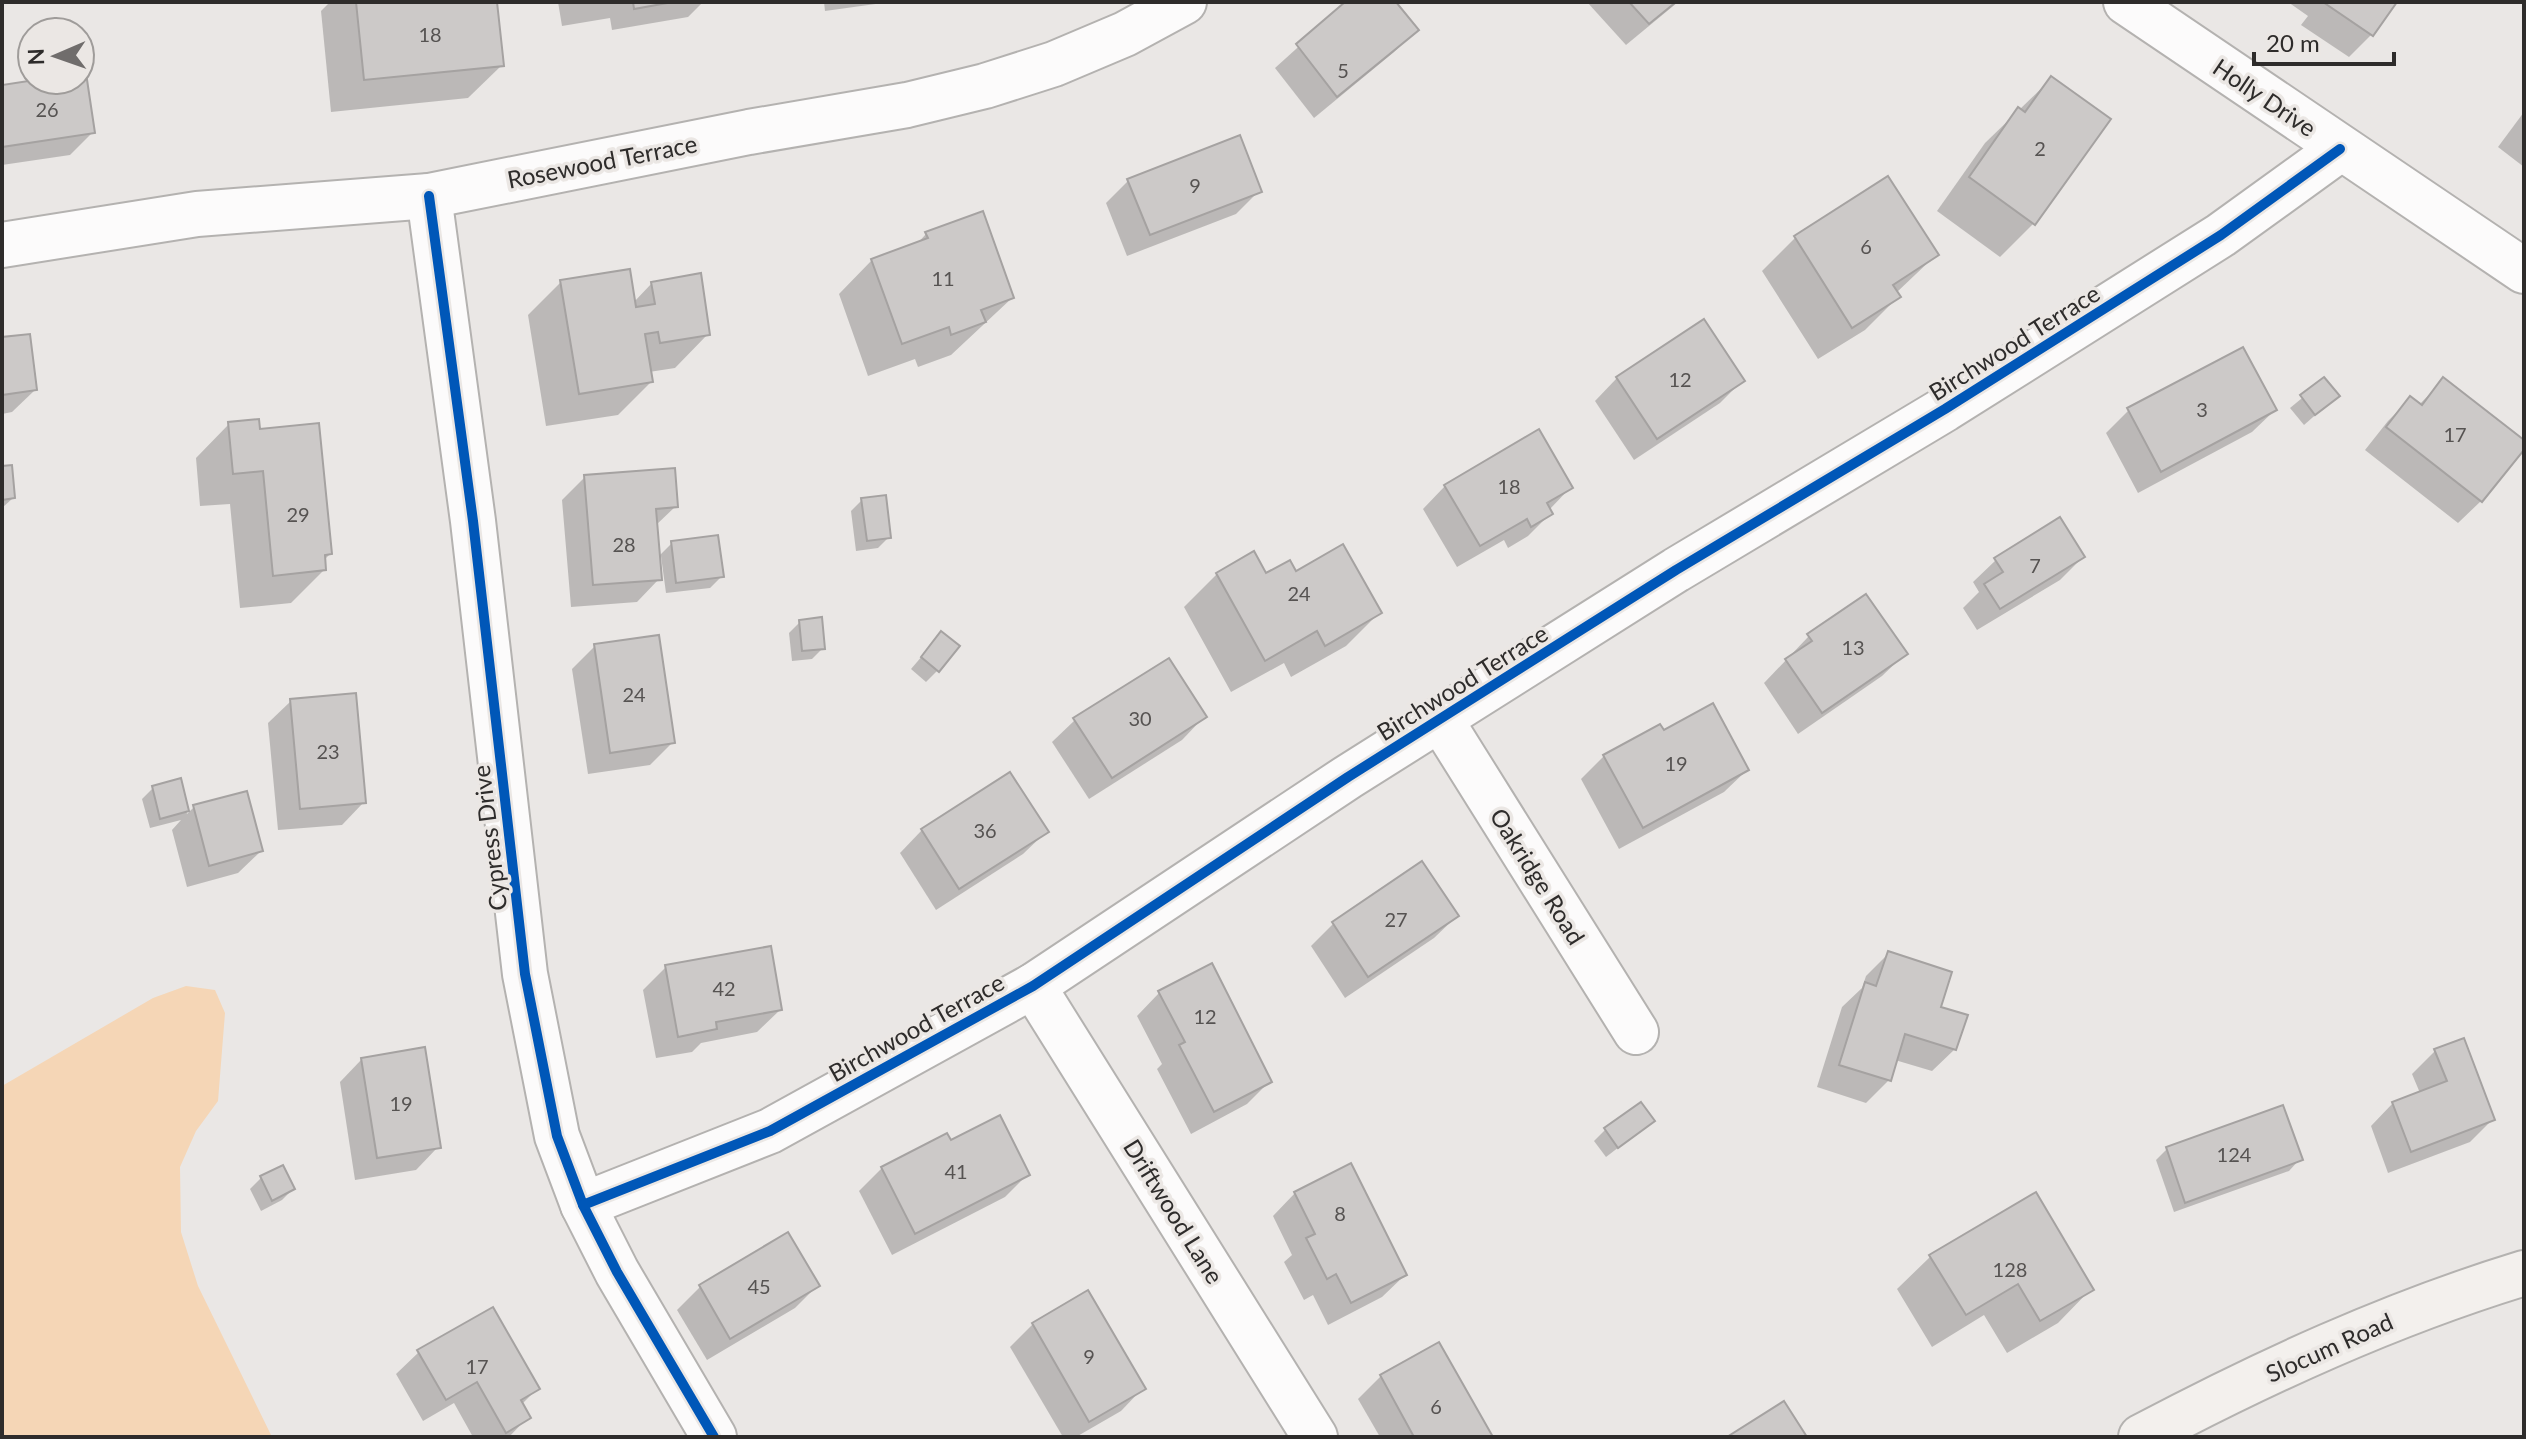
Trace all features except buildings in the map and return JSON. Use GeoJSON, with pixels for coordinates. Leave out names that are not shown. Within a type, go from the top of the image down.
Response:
{"type":"FeatureCollection","features":[{"type":"Feature","properties":{"kind":"main road","name":"Slocum Road"},"geometry":{"type":"LineString","coordinates":[[2141,1437],[2232,1390],[2372,1327],[2524,1273]]}},
{"type":"Feature","properties":{"kind":"street","name":"Rosewood Terrace"},"geometry":{"type":"LineString","coordinates":[[2,245],[197,214],[429,196],[749,132],[907,105],[985,86],[1086,50],[1125,34],[1184,2]]}},
{"type":"Feature","properties":{"kind":"street","name":"Holly Drive"},"geometry":{"type":"LineString","coordinates":[[2126,2],[2524,271]]}},
{"type":"Feature","properties":{"kind":"street","name":"Birchwood Terrace"},"geometry":{"type":"LineString","coordinates":[[583,1205],[770,1131],[1033,986],[1440,719],[1676,570],[1945,409],[2221,235],[2340,149]]}},
{"type":"Feature","properties":{"kind":"street","name":"Cypress Drive"},"geometry":{"type":"LineString","coordinates":[[429,196],[473,521],[525,974],[557,1136],[583,1205],[617,1272],[714,1437]]}},
{"type":"Feature","properties":{"kind":"street","name":"Oakridge Road"},"geometry":{"type":"LineString","coordinates":[[1440,719],[1636,1032]]}},
{"type":"Feature","properties":{"kind":"street","name":"Driftwood Lane"},"geometry":{"type":"LineString","coordinates":[[1033,986],[1315,1437]]}},
{"type":"Feature","properties":{"kind":"shaded area"},"geometry":{"type":"Polygon","coordinates":[[[186,986],[215,990],[225,1013],[218,1101],[196,1131],[180,1167],[181,1232],[198,1286],[272,1437],[2,1437],[2,1086],[153,998],[186,986]]]}},
{"type":"Feature","properties":{"kind":"cycle path"},"geometry":{"type":"LineString","coordinates":[[583,1205],[770,1131],[1033,986],[1348,777],[1676,570],[1945,409],[2221,235],[2340,149]]}},
{"type":"Feature","properties":{"kind":"cycle path"},"geometry":{"type":"LineString","coordinates":[[429,196],[473,521],[525,974],[557,1136],[583,1205],[617,1272],[714,1437]]}}]}
